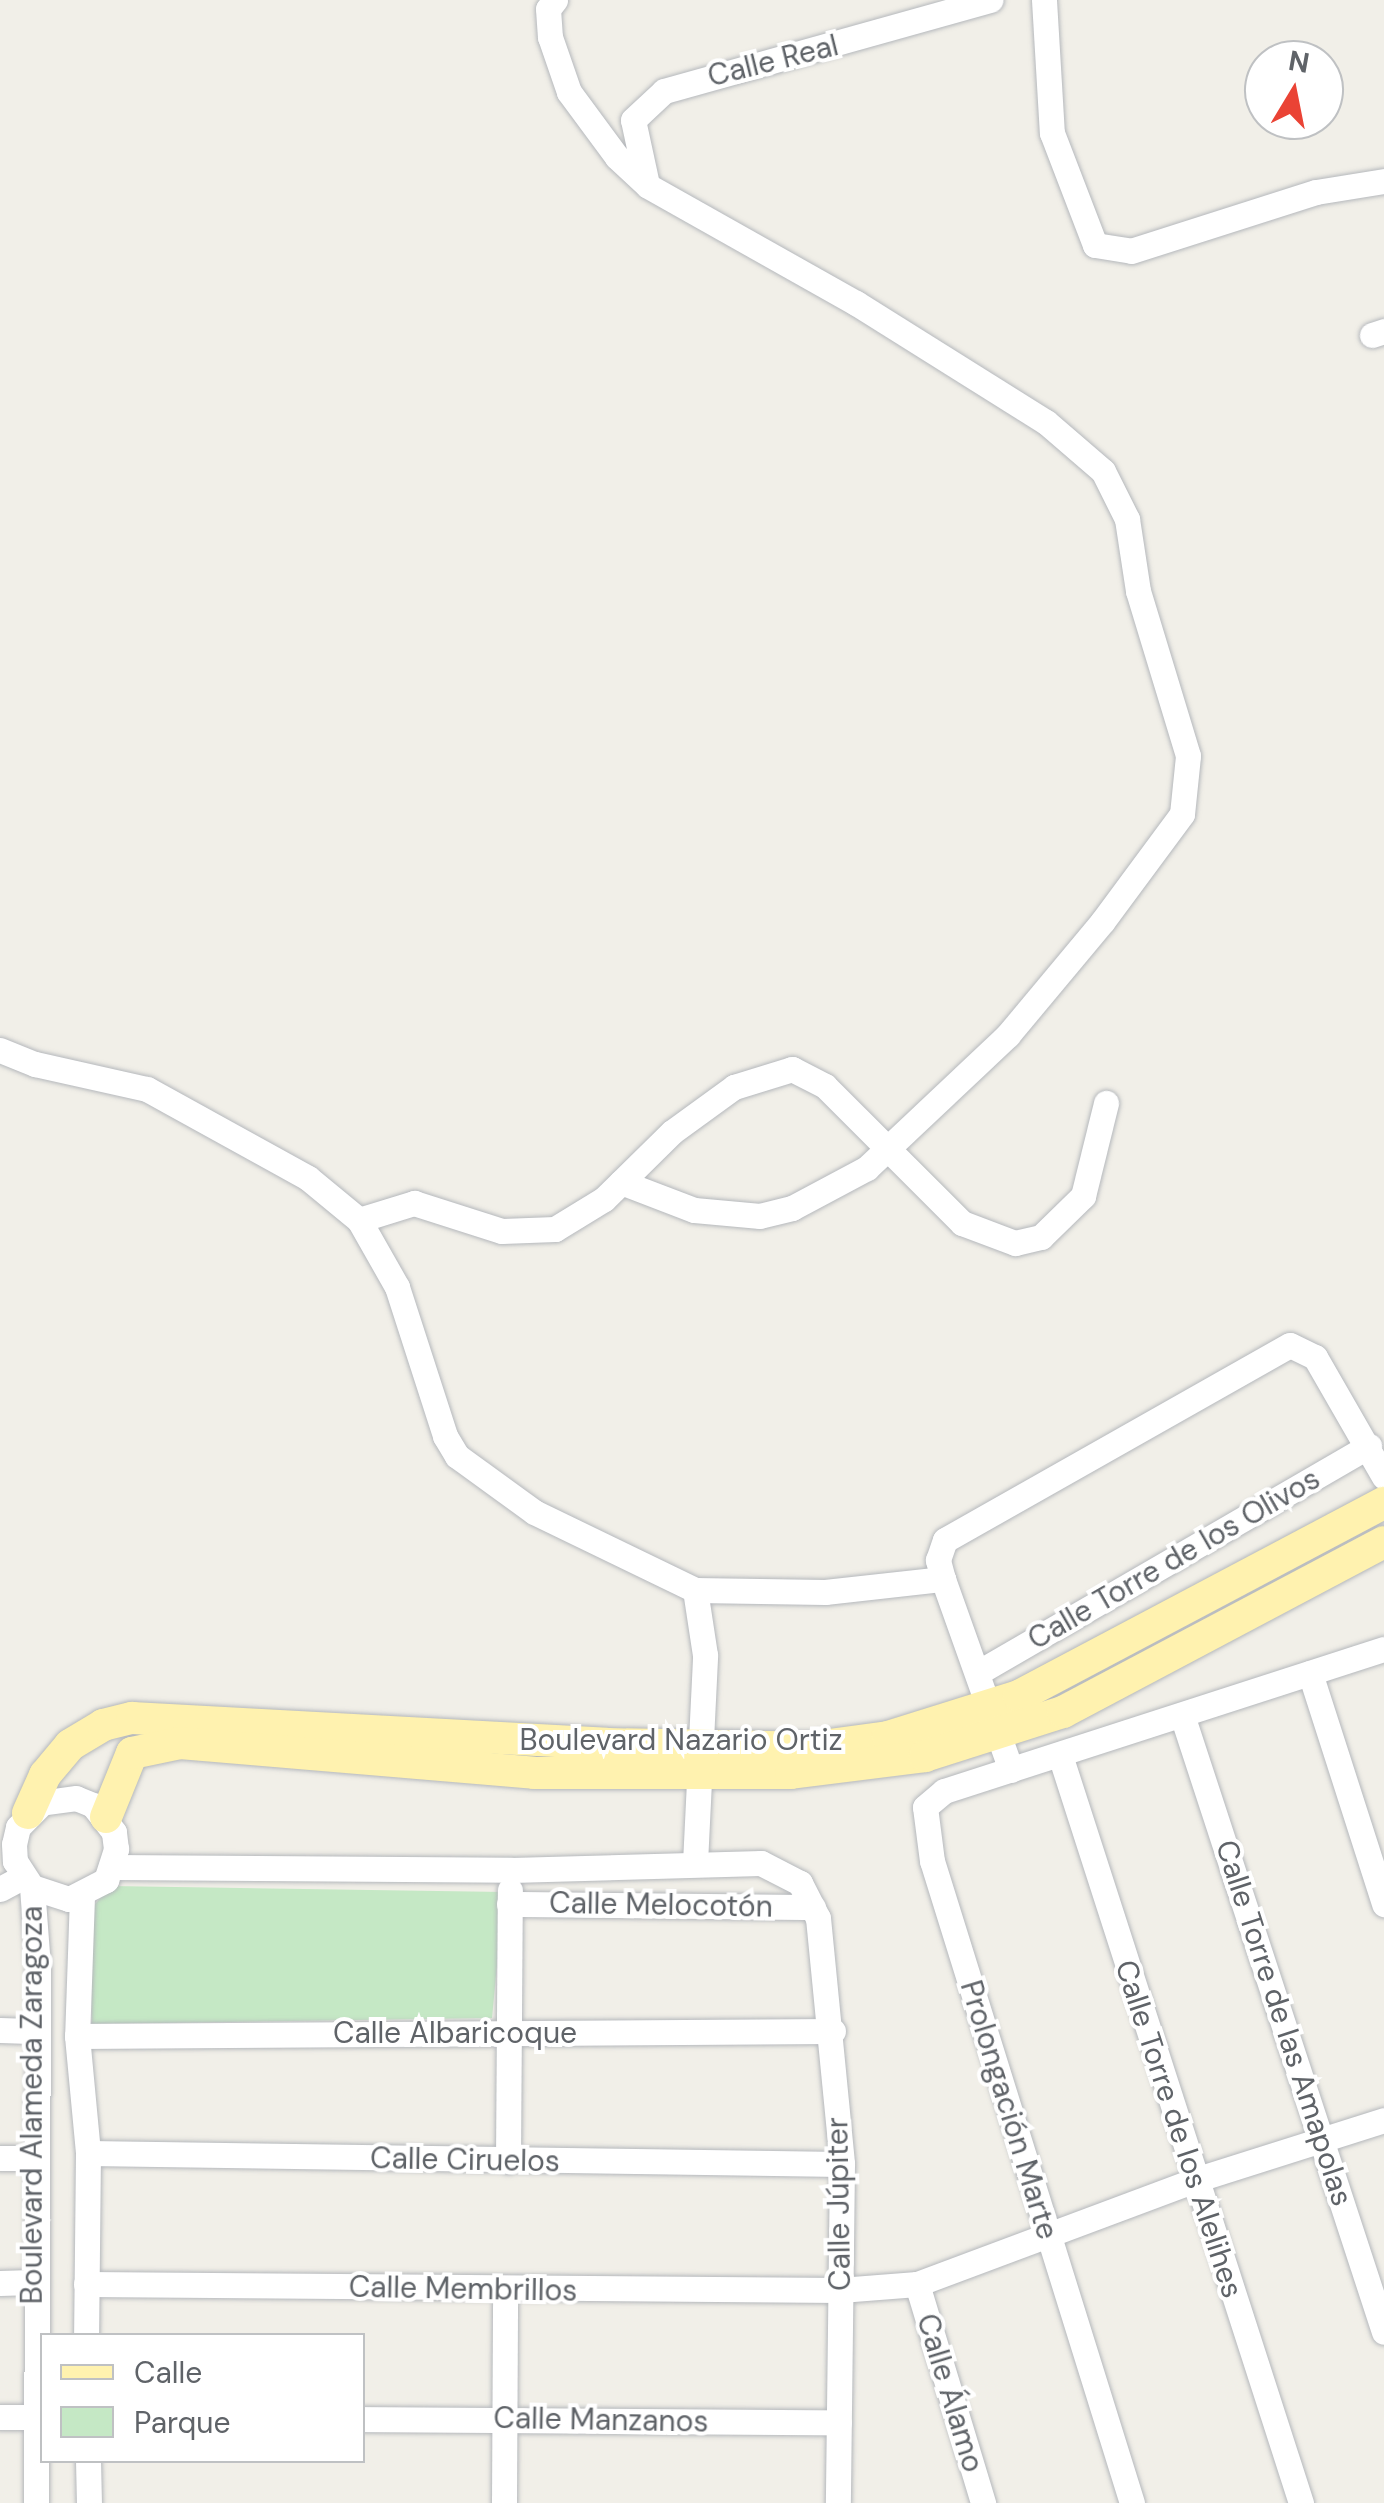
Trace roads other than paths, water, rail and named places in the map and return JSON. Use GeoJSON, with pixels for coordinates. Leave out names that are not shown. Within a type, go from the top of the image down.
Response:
{"type":"FeatureCollection","features":[{"type":"Feature","properties":{"kind":"main road","name":"Boulevard Nazario Ortiz"},"geometry":{"type":"LineString","coordinates":[[995,1720],[1384,1503]]}},
{"type":"Feature","properties":{"kind":"main road","name":"Boulevard Nazario Ortiz"},"geometry":{"type":"LineString","coordinates":[[106,1817],[132,1753],[180,1742],[408,1766],[697,1760],[888,1738],[1062,1712],[1384,1542]]}},
{"type":"Feature","properties":{"kind":"main road","name":"Boulevard Nazario Ortiz"},"geometry":{"type":"LineString","coordinates":[[28,1813],[45,1775],[70,1745],[104,1725],[132,1718],[697,1760]]}},
{"type":"Feature","properties":{"kind":"street"},"geometry":{"type":"LineString","coordinates":[[555,0],[548,9],[550,37],[569,92],[648,186],[856,303],[1046,422],[1103,470],[1127,519],[1142,607],[1188,756],[1182,814],[1131,885],[1008,1035],[883,1150],[833,1189],[760,1216],[694,1210],[621,1182]]}},
{"type":"Feature","properties":{"kind":"street","name":"Calle Real"},"geometry":{"type":"LineString","coordinates":[[648,186],[633,120],[664,91],[949,6],[991,0]]}},
{"type":"Feature","properties":{"kind":"street"},"geometry":{"type":"LineString","coordinates":[[1044,0],[1045,91],[1072,197],[1095,245],[1121,252],[1316,192],[1384,181]]}},
{"type":"Feature","properties":{"kind":"street"},"geometry":{"type":"LineString","coordinates":[[0,1050],[147,1088],[308,1178],[360,1220],[397,1287],[435,1415],[457,1456],[534,1512],[695,1590],[825,1592],[943,1579]]}},
{"type":"Feature","properties":{"kind":"street"},"geometry":{"type":"LineString","coordinates":[[360,1220],[392,1205],[414,1203],[527,1233],[576,1220],[734,1087],[779,1070],[808,1074],[825,1086],[883,1150],[962,1223],[1016,1243],[1041,1237],[1084,1196],[1106,1102]]}},
{"type":"Feature","properties":{"kind":"street"},"geometry":{"type":"LineString","coordinates":[[1384,1477],[1316,1357],[1299,1346],[1273,1350],[954,1533],[940,1548],[943,1579],[1012,1770],[1384,1650]]}},
{"type":"Feature","properties":{"kind":"street","name":"Calle Torre de los Olivos"},"geometry":{"type":"LineString","coordinates":[[979,1672],[1368,1446]]}},
{"type":"Feature","properties":{"kind":"street"},"geometry":{"type":"LineString","coordinates":[[695,1590],[704,1654],[695,1863]]}},
{"type":"Feature","properties":{"kind":"street"},"geometry":{"type":"LineString","coordinates":[[1310,1673],[1384,1904]]}},
{"type":"Feature","properties":{"kind":"street","name":"Calle Torre de las Amapolas"},"geometry":{"type":"LineString","coordinates":[[1182,1715],[1384,2332]]}},
{"type":"Feature","properties":{"kind":"street","name":"Calle Torre de los Alelihes"},"geometry":{"type":"LineString","coordinates":[[1060,1755],[1301,2503]]}},
{"type":"Feature","properties":{"kind":"street","name":"Prolongación Marte"},"geometry":{"type":"LineString","coordinates":[[1012,1770],[944,1791],[925,1807],[924,1821],[1047,2238],[1132,2503]]}},
{"type":"Feature","properties":{"kind":"street"},"geometry":{"type":"LineString","coordinates":[[28,1813],[59,1798],[92,1805],[106,1817],[116,1850],[113,1866],[511,1870],[761,1862],[800,1883],[813,1907]]}},
{"type":"Feature","properties":{"kind":"street","name":"Boulevard Alameda Zaragoza"},"geometry":{"type":"LineString","coordinates":[[28,1813],[14,1844],[38,2030],[32,2282],[36,2503]]}},
{"type":"Feature","properties":{"kind":"street","name":"Boulevard Alameda Zaragoza"},"geometry":{"type":"LineString","coordinates":[[18,1884],[56,1898],[82,1896],[113,1866]]}},
{"type":"Feature","properties":{"kind":"street"},"geometry":{"type":"LineString","coordinates":[[508,2162],[511,1870]]}},
{"type":"Feature","properties":{"kind":"street","name":"Boulevard Alameda Zaragoza"},"geometry":{"type":"LineString","coordinates":[[82,1896],[77,2036],[88,2153],[86,2333]]}},
{"type":"Feature","properties":{"kind":"street","name":"Calle Melocotón"},"geometry":{"type":"LineString","coordinates":[[509,1904],[813,1907]]}},
{"type":"Feature","properties":{"kind":"street","name":"Calle Júpiter"},"geometry":{"type":"LineString","coordinates":[[813,1907],[833,2032],[842,2164],[838,2503]]}},
{"type":"Feature","properties":{"kind":"street"},"geometry":{"type":"LineString","coordinates":[[0,2030],[38,2030]]}},
{"type":"Feature","properties":{"kind":"street","name":"Calle Albaricoque"},"geometry":{"type":"LineString","coordinates":[[77,2036],[833,2032]]}},
{"type":"Feature","properties":{"kind":"street","name":"Calle Membrillos"},"geometry":{"type":"LineString","coordinates":[[86,2284],[840,2290],[917,2284],[1195,2180],[1384,2120]]}},
{"type":"Feature","properties":{"kind":"street","name":"Calle Ciruelos"},"geometry":{"type":"LineString","coordinates":[[88,2153],[842,2164]]}},
{"type":"Feature","properties":{"kind":"street"},"geometry":{"type":"LineString","coordinates":[[0,2158],[34,2158]]}},
{"type":"Feature","properties":{"kind":"street"},"geometry":{"type":"LineString","coordinates":[[0,2283],[32,2282]]}},
{"type":"Feature","properties":{"kind":"street","name":"Calle Álamo"},"geometry":{"type":"LineString","coordinates":[[917,2284],[983,2503]]}},
{"type":"Feature","properties":{"kind":"street"},"geometry":{"type":"LineString","coordinates":[[504,2290],[504,2503]]}},
{"type":"Feature","properties":{"kind":"street"},"geometry":{"type":"LineString","coordinates":[[0,2417],[33,2416]]}},
{"type":"Feature","properties":{"kind":"street","name":"Calle Manzanos"},"geometry":{"type":"LineString","coordinates":[[365,2418],[838,2422]]}},
{"type":"Feature","properties":{"kind":"street"},"geometry":{"type":"LineString","coordinates":[[88,2463],[89,2503]]}}]}
